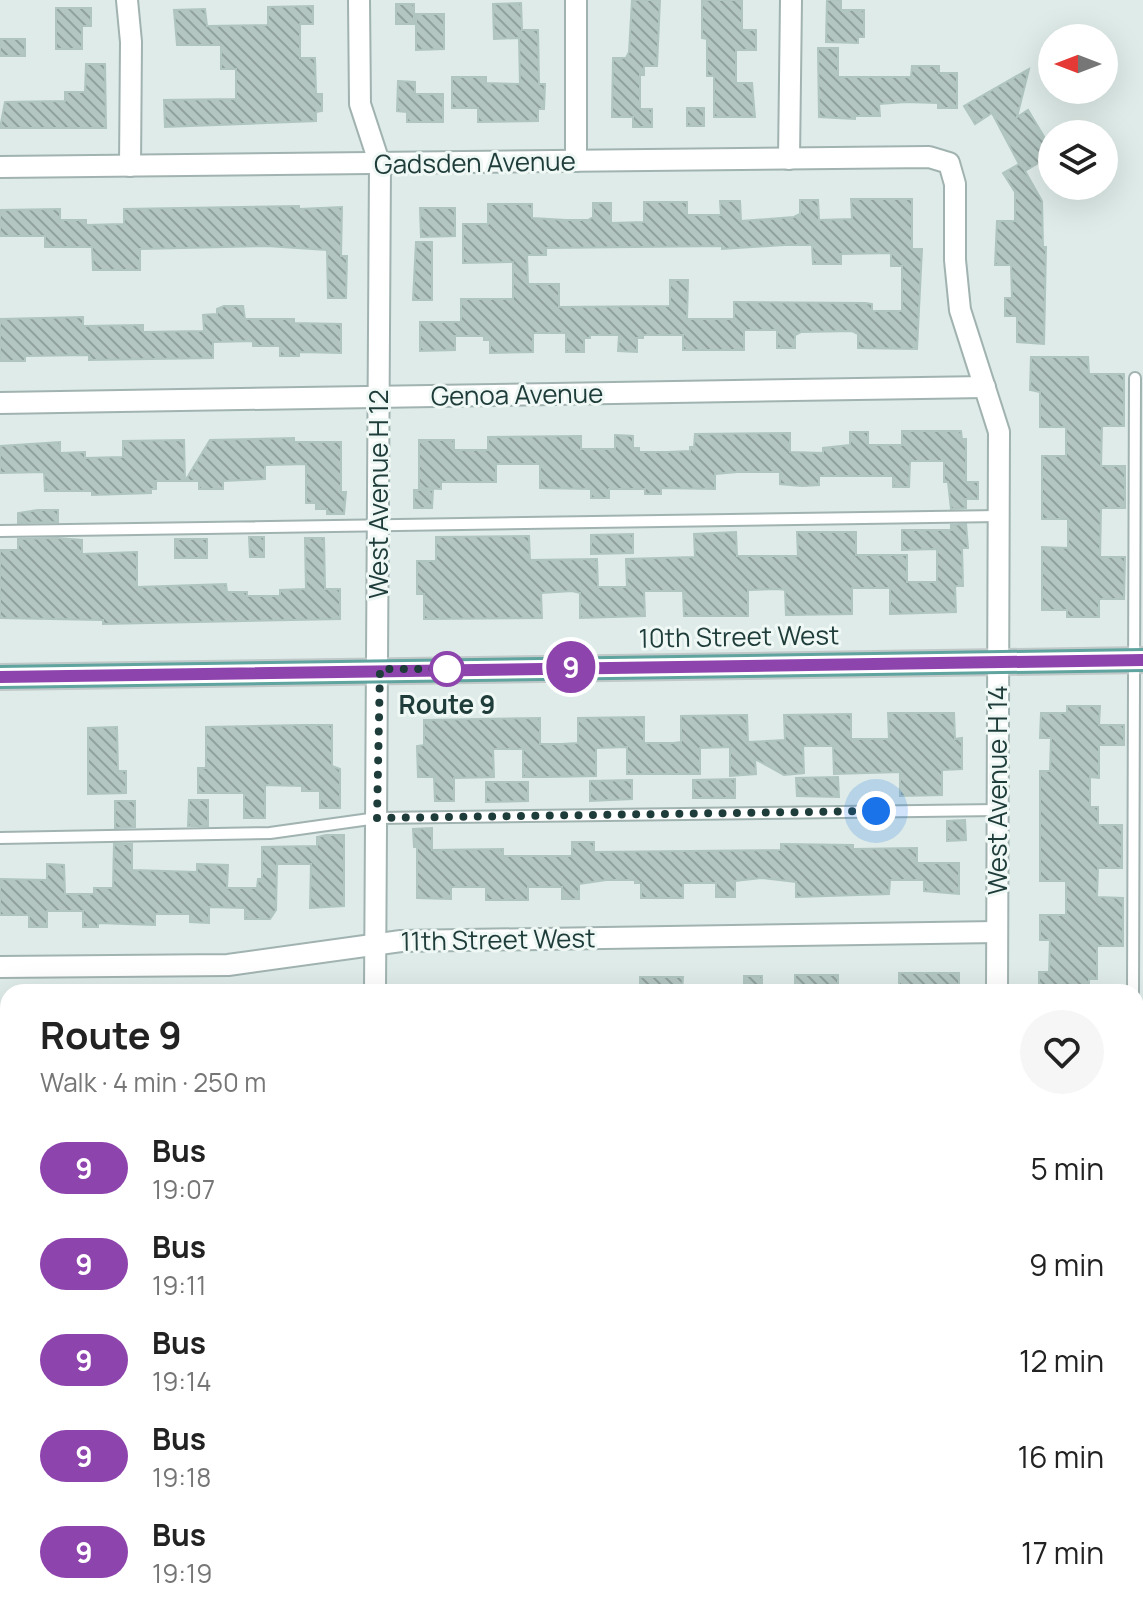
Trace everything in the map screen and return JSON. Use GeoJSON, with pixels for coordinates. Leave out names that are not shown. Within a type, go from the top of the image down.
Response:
{"type":"FeatureCollection","features":[{"type":"Feature","properties":{"kind":"main road","name":"10th Street West"},"geometry":{"type":"LineString","coordinates":[[0,677],[1139,660]]}},
{"type":"Feature","properties":{"kind":"street"},"geometry":{"type":"LineString","coordinates":[[127,0],[131,42],[130,166]]}},
{"type":"Feature","properties":{"kind":"street","name":"West Avenue H 12"},"geometry":{"type":"LineString","coordinates":[[359,0],[360,104],[380,165],[380,669],[375,984]]}},
{"type":"Feature","properties":{"kind":"street"},"geometry":{"type":"LineString","coordinates":[[576,0],[576,161]]}},
{"type":"Feature","properties":{"kind":"street"},"geometry":{"type":"LineString","coordinates":[[789,159],[791,0]]}},
{"type":"Feature","properties":{"kind":"street","name":"Gadsden Avenue"},"geometry":{"type":"LineString","coordinates":[[0,167],[929,157],[949,163]]}},
{"type":"Feature","properties":{"kind":"street","name":"West Avenue H 14"},"geometry":{"type":"LineString","coordinates":[[949,163],[955,184],[955,260],[960,310],[999,432],[997,984]]}},
{"type":"Feature","properties":{"kind":"street","name":"Genoa Avenue"},"geometry":{"type":"LineString","coordinates":[[0,403],[985,387]]}},
{"type":"Feature","properties":{"kind":"street","name":"11th Street West"},"geometry":{"type":"LineString","coordinates":[[0,967],[228,965],[376,943],[997,932]]}},
{"type":"Feature","properties":{"kind":"lane"},"geometry":{"type":"LineString","coordinates":[[1133,984],[1139,660],[1135,378]]}},
{"type":"Feature","properties":{"kind":"lane"},"geometry":{"type":"LineString","coordinates":[[0,531],[999,516]]}},
{"type":"Feature","properties":{"kind":"lane"},"geometry":{"type":"LineString","coordinates":[[0,838],[270,833],[377,818],[998,810]]}},
{"type":"Feature","properties":{"kind":"building"},"geometry":{"type":"Polygon","coordinates":[[[632,0],[660,0],[657,66],[644,66],[644,75],[640,75],[640,109],[652,109],[652,127],[633,127],[633,117],[612,117],[613,58],[626,58],[629,52],[632,0]]]}},
{"type":"Feature","properties":{"kind":"building"},"geometry":{"type":"Polygon","coordinates":[[[702,0],[742,0],[742,30],[756,30],[756,50],[736,50],[736,83],[752,83],[755,117],[714,117],[714,76],[707,76],[707,39],[702,38],[702,0]]]}},
{"type":"Feature","properties":{"kind":"building"},"geometry":{"type":"Polygon","coordinates":[[[827,0],[841,0],[841,10],[864,10],[864,37],[858,37],[858,43],[826,42],[827,0]]]}},
{"type":"Feature","properties":{"kind":"building"},"geometry":{"type":"Polygon","coordinates":[[[521,3],[522,30],[538,30],[539,84],[545,84],[544,109],[538,109],[538,121],[478,122],[478,108],[452,108],[452,77],[486,77],[486,83],[520,84],[519,38],[494,39],[493,4],[521,3]]]}},
{"type":"Feature","properties":{"kind":"building"},"geometry":{"type":"Polygon","coordinates":[[[396,4],[414,4],[414,24],[396,24],[396,4]]]}},
{"type":"Feature","properties":{"kind":"building"},"geometry":{"type":"Polygon","coordinates":[[[313,6],[313,24],[300,24],[300,58],[315,58],[316,94],[322,94],[322,111],[316,112],[316,121],[165,127],[164,100],[236,99],[236,69],[221,69],[221,45],[177,45],[174,10],[205,9],[207,26],[268,25],[268,7],[313,6]]]}},
{"type":"Feature","properties":{"kind":"building"},"geometry":{"type":"Polygon","coordinates":[[[56,8],[91,8],[91,26],[82,26],[82,49],[56,49],[56,8]]]}},
{"type":"Feature","properties":{"kind":"building"},"geometry":{"type":"Polygon","coordinates":[[[416,14],[444,14],[444,49],[416,50],[416,14]]]}},
{"type":"Feature","properties":{"kind":"building"},"geometry":{"type":"Polygon","coordinates":[[[0,39],[25,39],[25,56],[0,56],[0,39]]]}},
{"type":"Feature","properties":{"kind":"building"},"geometry":{"type":"Polygon","coordinates":[[[818,48],[838,48],[838,77],[911,77],[912,66],[939,66],[939,73],[957,73],[957,108],[938,108],[938,103],[906,102],[879,104],[880,116],[855,116],[855,119],[819,117],[818,48]]]}},
{"type":"Feature","properties":{"kind":"building"},"geometry":{"type":"Polygon","coordinates":[[[86,64],[105,64],[106,128],[0,128],[5,102],[65,101],[65,92],[85,92],[86,64]]]}},
{"type":"Feature","properties":{"kind":"building"},"geometry":{"type":"Polygon","coordinates":[[[1029,69],[1017,117],[1028,110],[1038,127],[1038,163],[1025,171],[1038,194],[1038,200],[1042,201],[1043,247],[1046,247],[1044,344],[1017,342],[1017,316],[1005,316],[1005,298],[1012,298],[1011,265],[995,265],[997,221],[1015,221],[1015,192],[1003,173],[1019,164],[992,113],[975,124],[964,106],[1029,69]]]}},
{"type":"Feature","properties":{"kind":"building"},"geometry":{"type":"Polygon","coordinates":[[[398,81],[415,82],[415,94],[443,94],[443,122],[407,122],[407,112],[397,111],[398,81]]]}},
{"type":"Feature","properties":{"kind":"building"},"geometry":{"type":"Polygon","coordinates":[[[687,108],[704,108],[704,126],[687,126],[687,108]]]}},
{"type":"Feature","properties":{"kind":"building"},"geometry":{"type":"Polygon","coordinates":[[[851,199],[912,199],[912,249],[922,249],[917,349],[858,348],[858,334],[852,331],[801,332],[795,335],[795,348],[777,348],[777,330],[744,330],[744,350],[683,350],[683,335],[643,335],[643,338],[637,338],[637,352],[618,351],[619,335],[590,335],[590,338],[584,338],[584,352],[566,352],[566,333],[533,333],[533,352],[490,353],[490,340],[484,340],[484,336],[455,336],[455,350],[420,351],[420,322],[461,322],[461,299],[513,299],[513,262],[463,263],[463,224],[488,224],[488,204],[532,204],[532,218],[588,220],[593,217],[593,203],[611,203],[611,223],[644,222],[644,202],[687,202],[687,215],[721,215],[720,201],[740,201],[741,221],[794,217],[800,214],[800,200],[818,200],[819,220],[852,219],[851,199]],[[812,245],[722,249],[722,246],[546,248],[546,255],[527,255],[528,284],[559,284],[559,307],[670,306],[670,280],[688,280],[687,319],[734,319],[734,302],[866,303],[872,304],[872,311],[902,311],[902,266],[891,266],[891,253],[841,254],[841,264],[813,264],[812,245]]]}},
{"type":"Feature","properties":{"kind":"building"},"geometry":{"type":"Polygon","coordinates":[[[299,206],[299,209],[342,207],[341,256],[347,256],[346,298],[328,298],[327,250],[267,246],[140,249],[140,270],[93,270],[92,247],[45,247],[45,236],[0,236],[0,210],[60,209],[60,220],[86,220],[86,225],[124,224],[124,209],[299,206]]]}},
{"type":"Feature","properties":{"kind":"building"},"geometry":{"type":"Polygon","coordinates":[[[420,208],[455,208],[455,236],[421,237],[420,208]]]}},
{"type":"Feature","properties":{"kind":"building"},"geometry":{"type":"Polygon","coordinates":[[[416,242],[432,242],[432,300],[413,300],[416,242]]]}},
{"type":"Feature","properties":{"kind":"building"},"geometry":{"type":"Polygon","coordinates":[[[243,306],[245,319],[294,319],[294,323],[341,324],[341,353],[299,352],[299,356],[280,356],[280,346],[253,346],[253,341],[213,342],[213,358],[89,360],[89,355],[25,356],[25,361],[0,361],[0,319],[83,317],[83,326],[143,325],[143,332],[204,331],[203,315],[217,314],[217,309],[243,306]]]}},
{"type":"Feature","properties":{"kind":"building"},"geometry":{"type":"Polygon","coordinates":[[[1031,357],[1088,357],[1089,374],[1124,374],[1124,426],[1102,426],[1101,466],[1125,466],[1125,508],[1101,508],[1100,557],[1125,557],[1124,599],[1099,599],[1099,617],[1067,617],[1067,610],[1042,610],[1042,547],[1068,548],[1068,519],[1042,519],[1042,456],[1066,456],[1066,427],[1040,427],[1040,392],[1030,390],[1031,357]]]}},
{"type":"Feature","properties":{"kind":"building"},"geometry":{"type":"Polygon","coordinates":[[[902,431],[961,431],[962,439],[966,439],[966,482],[978,482],[978,499],[966,499],[966,508],[951,509],[948,482],[944,482],[944,461],[910,461],[909,487],[893,487],[893,476],[819,476],[819,485],[802,486],[780,484],[780,472],[737,472],[715,474],[715,489],[661,488],[661,494],[645,494],[645,489],[609,489],[609,498],[591,498],[591,489],[540,488],[540,464],[496,464],[496,482],[441,482],[441,489],[419,488],[419,440],[454,440],[454,450],[488,450],[488,437],[581,436],[581,449],[615,449],[615,435],[633,436],[633,448],[639,448],[639,452],[668,452],[690,451],[690,447],[694,447],[695,434],[790,433],[790,452],[823,453],[823,448],[850,445],[850,432],[868,432],[868,445],[902,445],[902,431]]]}},
{"type":"Feature","properties":{"kind":"building"},"geometry":{"type":"Polygon","coordinates":[[[294,438],[294,442],[341,442],[341,492],[346,492],[344,514],[327,514],[327,509],[316,509],[316,503],[306,503],[306,464],[265,465],[265,479],[223,481],[223,489],[199,489],[199,481],[185,481],[210,440],[294,438]]]}},
{"type":"Feature","properties":{"kind":"building"},"geometry":{"type":"Polygon","coordinates":[[[184,440],[185,481],[156,481],[156,489],[151,489],[151,493],[92,495],[92,491],[45,491],[44,472],[0,473],[0,446],[60,442],[60,453],[85,452],[85,458],[123,457],[123,441],[184,440]]]}},
{"type":"Feature","properties":{"kind":"building"},"geometry":{"type":"Polygon","coordinates":[[[414,490],[433,490],[432,508],[414,508],[414,490]]]}},
{"type":"Feature","properties":{"kind":"building"},"geometry":{"type":"Polygon","coordinates":[[[58,510],[58,522],[18,523],[18,513],[58,510]]]}},
{"type":"Feature","properties":{"kind":"building"},"geometry":{"type":"Polygon","coordinates":[[[966,524],[968,548],[962,548],[963,586],[955,586],[956,612],[890,614],[890,588],[852,588],[852,614],[786,615],[785,590],[778,589],[748,590],[748,616],[684,616],[683,591],[644,591],[645,616],[580,618],[580,593],[572,591],[541,593],[542,618],[424,619],[424,594],[417,594],[417,561],[436,561],[436,537],[529,536],[530,560],[597,559],[598,587],[627,587],[626,559],[695,557],[694,534],[736,532],[737,556],[798,556],[797,532],[856,532],[856,555],[907,555],[907,582],[937,582],[937,549],[902,550],[902,530],[951,530],[951,525],[966,524]]]}},
{"type":"Feature","properties":{"kind":"building"},"geometry":{"type":"Polygon","coordinates":[[[633,534],[633,553],[591,554],[591,535],[633,534]]]}},
{"type":"Feature","properties":{"kind":"building"},"geometry":{"type":"Polygon","coordinates":[[[249,537],[264,537],[264,557],[250,557],[249,537]]]}},
{"type":"Feature","properties":{"kind":"building"},"geometry":{"type":"Polygon","coordinates":[[[305,538],[324,538],[325,589],[340,589],[340,619],[103,624],[103,620],[0,618],[0,550],[18,550],[18,539],[82,540],[82,554],[137,552],[137,587],[226,584],[227,592],[247,592],[247,596],[280,596],[280,590],[306,589],[305,538]]]}},
{"type":"Feature","properties":{"kind":"building"},"geometry":{"type":"Polygon","coordinates":[[[175,539],[207,539],[207,558],[175,558],[175,539]]]}},
{"type":"Feature","properties":{"kind":"building"},"geometry":{"type":"Polygon","coordinates":[[[1067,706],[1100,706],[1099,725],[1124,725],[1124,745],[1099,745],[1099,778],[1090,777],[1090,807],[1098,807],[1098,825],[1122,825],[1122,868],[1098,868],[1097,897],[1123,898],[1123,946],[1097,946],[1097,979],[1089,979],[1089,984],[1039,984],[1039,972],[1049,972],[1050,940],[1040,940],[1040,915],[1066,915],[1066,881],[1040,881],[1040,771],[1050,771],[1051,738],[1040,738],[1041,713],[1067,713],[1067,706]]]}},
{"type":"Feature","properties":{"kind":"building"},"geometry":{"type":"Polygon","coordinates":[[[888,713],[954,713],[955,739],[962,738],[962,769],[942,770],[942,795],[900,796],[900,772],[834,774],[833,746],[803,746],[804,773],[784,775],[755,759],[756,774],[730,776],[730,747],[700,748],[700,774],[627,774],[627,747],[596,748],[596,776],[546,777],[523,777],[523,749],[493,749],[494,777],[454,778],[454,801],[435,801],[434,777],[418,777],[417,746],[424,745],[424,720],[540,718],[540,744],[562,744],[578,743],[578,718],[644,717],[644,743],[674,743],[681,742],[681,716],[747,715],[748,742],[785,740],[784,715],[851,714],[851,739],[889,739],[888,713]]]}},
{"type":"Feature","properties":{"kind":"building"},"geometry":{"type":"Polygon","coordinates":[[[332,725],[332,766],[340,769],[340,808],[320,808],[320,791],[302,791],[302,786],[265,785],[265,818],[244,818],[244,793],[198,793],[198,768],[206,768],[206,727],[332,725]]]}},
{"type":"Feature","properties":{"kind":"building"},"geometry":{"type":"Polygon","coordinates":[[[117,727],[118,771],[126,771],[126,793],[88,794],[88,728],[117,727]]]}},
{"type":"Feature","properties":{"kind":"building"},"geometry":{"type":"Polygon","coordinates":[[[838,777],[839,797],[797,796],[796,778],[838,777]]]}},
{"type":"Feature","properties":{"kind":"building"},"geometry":{"type":"Polygon","coordinates":[[[735,779],[735,798],[693,798],[693,780],[735,779]]]}},
{"type":"Feature","properties":{"kind":"building"},"geometry":{"type":"Polygon","coordinates":[[[632,780],[632,799],[590,801],[590,781],[632,780]]]}},
{"type":"Feature","properties":{"kind":"building"},"geometry":{"type":"Polygon","coordinates":[[[486,782],[528,782],[528,801],[486,802],[486,782]]]}},
{"type":"Feature","properties":{"kind":"building"},"geometry":{"type":"Polygon","coordinates":[[[189,800],[208,800],[208,826],[188,826],[189,800]]]}},
{"type":"Feature","properties":{"kind":"building"},"geometry":{"type":"Polygon","coordinates":[[[115,801],[135,801],[135,827],[115,828],[115,801]]]}},
{"type":"Feature","properties":{"kind":"building"},"geometry":{"type":"Polygon","coordinates":[[[965,820],[966,840],[947,841],[947,821],[965,820]]]}},
{"type":"Feature","properties":{"kind":"building"},"geometry":{"type":"Polygon","coordinates":[[[432,828],[432,850],[503,849],[503,856],[572,856],[572,842],[594,842],[594,852],[781,850],[781,844],[853,845],[853,849],[917,848],[917,863],[959,863],[959,894],[924,891],[924,880],[890,880],[889,894],[796,897],[796,882],[761,878],[735,881],[735,897],[716,897],[716,883],[683,883],[683,898],[641,898],[641,883],[635,883],[635,880],[606,880],[579,884],[579,899],[562,899],[562,887],[528,887],[528,900],[486,900],[486,887],[451,887],[451,899],[417,898],[417,847],[414,847],[413,829],[432,828]]]}},
{"type":"Feature","properties":{"kind":"building"},"geometry":{"type":"Polygon","coordinates":[[[344,835],[344,906],[310,908],[311,864],[277,864],[276,910],[270,919],[245,919],[245,908],[209,907],[209,923],[190,922],[190,914],[155,914],[155,925],[98,923],[98,927],[83,927],[83,911],[47,911],[47,927],[29,927],[29,915],[0,915],[0,879],[47,880],[47,864],[64,865],[65,894],[94,894],[94,888],[113,888],[114,844],[132,844],[132,870],[197,872],[197,864],[228,865],[227,888],[257,888],[258,879],[262,879],[262,847],[317,846],[317,837],[344,835]]]}},
{"type":"Feature","properties":{"kind":"building"},"geometry":{"type":"Polygon","coordinates":[[[899,973],[959,973],[959,984],[899,984],[899,973]]]}},
{"type":"Feature","properties":{"kind":"building"},"geometry":{"type":"Polygon","coordinates":[[[795,975],[838,975],[838,984],[795,984],[795,975]]]}},
{"type":"Feature","properties":{"kind":"building"},"geometry":{"type":"Polygon","coordinates":[[[744,976],[762,976],[762,984],[744,984],[744,976]]]}},
{"type":"Feature","properties":{"kind":"building"},"geometry":{"type":"Polygon","coordinates":[[[640,977],[683,977],[683,984],[640,984],[640,977]]]}},
{"type":"Feature","properties":{"kind":"bus line","name":"9"},"geometry":{"type":"LineString","coordinates":[[0,677],[1143,660]]}},
{"type":"Feature","properties":{"kind":"place","name":"Route 9"},"geometry":{"type":"Point","coordinates":[447,669]}},
{"type":"Feature","properties":{"kind":"route"},"geometry":{"type":"LineString","coordinates":[[447,669],[380,669],[377,818],[876,811]]}}]}
